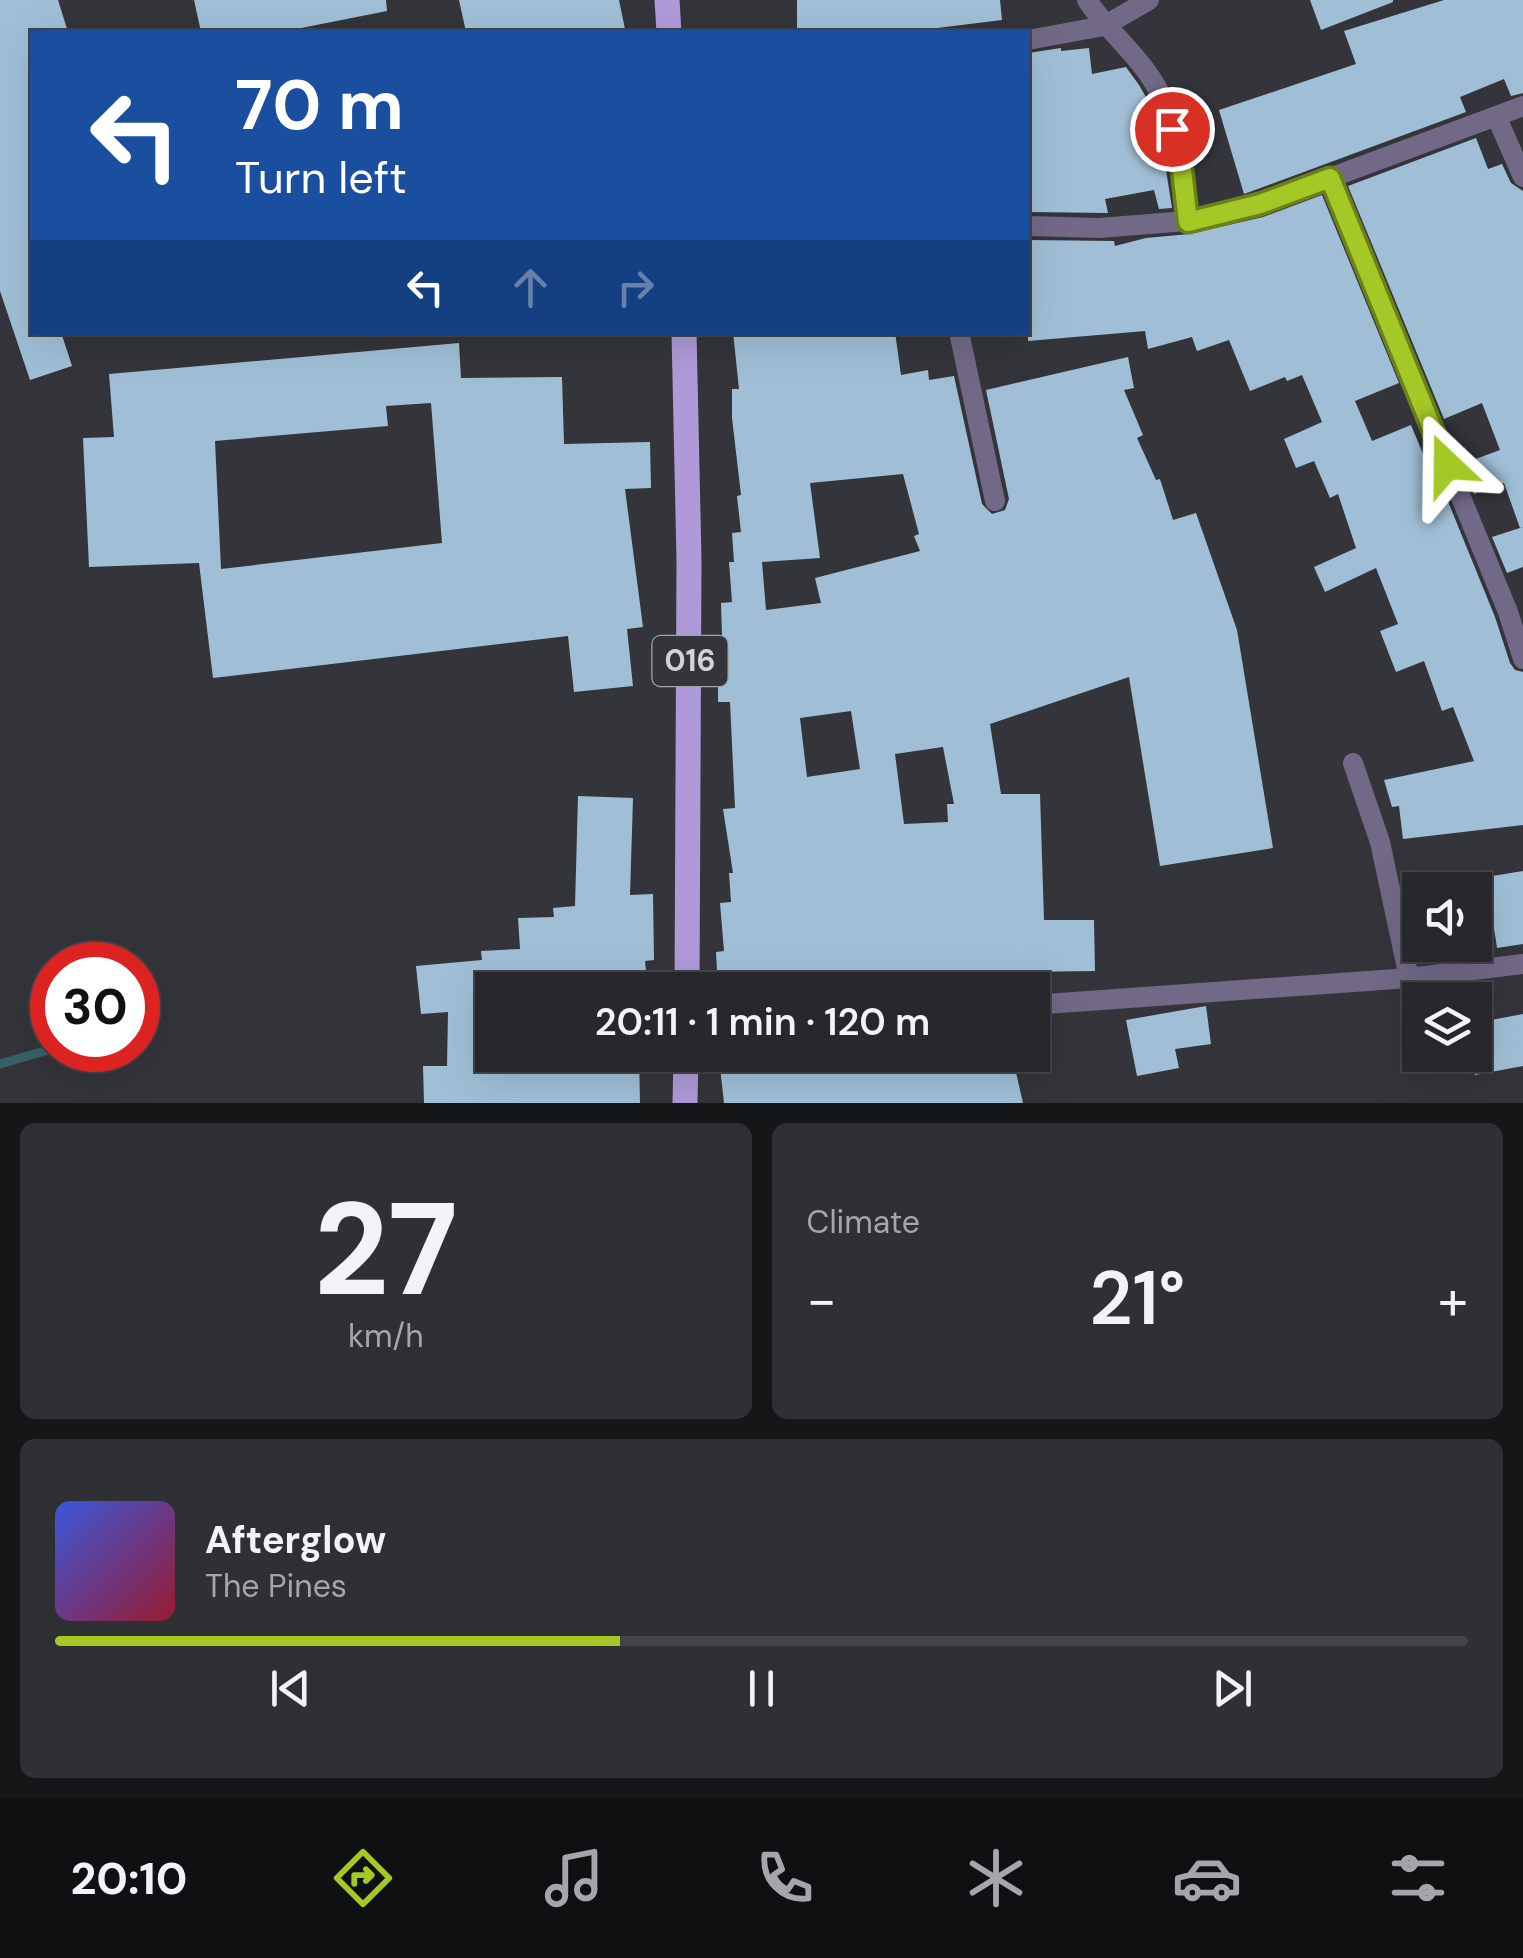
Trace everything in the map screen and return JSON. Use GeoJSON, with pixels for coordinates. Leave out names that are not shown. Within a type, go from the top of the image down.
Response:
{"type":"FeatureCollection","features":[{"type":"Feature","properties":{"kind":"main road"},"geometry":{"type":"LineString","coordinates":[[667,0],[669,30]]}},
{"type":"Feature","properties":{"kind":"main road","name":"016"},"geometry":{"type":"LineString","coordinates":[[684,335],[690,560],[687,972]]}},
{"type":"Feature","properties":{"kind":"main road"},"geometry":{"type":"LineString","coordinates":[[685,1103],[686,1072]]}},
{"type":"Feature","properties":{"kind":"street"},"geometry":{"type":"LineString","coordinates":[[1087,0],[1104,26],[1134,54],[1154,82],[1182,170],[1188,222]]}},
{"type":"Feature","properties":{"kind":"street"},"geometry":{"type":"LineString","coordinates":[[1030,40],[1104,26],[1149,0]]}},
{"type":"Feature","properties":{"kind":"street"},"geometry":{"type":"LineString","coordinates":[[1030,226],[1098,228],[1188,222],[1260,204],[1523,106]]}},
{"type":"Feature","properties":{"kind":"street"},"geometry":{"type":"LineString","coordinates":[[1497,118],[1523,177]]}},
{"type":"Feature","properties":{"kind":"street"},"geometry":{"type":"LineString","coordinates":[[1330,178],[1508,612],[1523,660]]}},
{"type":"Feature","properties":{"kind":"street"},"geometry":{"type":"LineString","coordinates":[[960,335],[996,501]]}},
{"type":"Feature","properties":{"kind":"street"},"geometry":{"type":"LineString","coordinates":[[1353,763],[1380,842],[1409,978]]}},
{"type":"Feature","properties":{"kind":"street"},"geometry":{"type":"LineString","coordinates":[[1050,1004],[1409,978],[1523,964]]}},
{"type":"Feature","properties":{"kind":"building"},"geometry":{"type":"Polygon","coordinates":[[[0,0],[58,0],[67,30],[30,30],[30,335],[62,335],[72,366],[30,380],[0,291],[0,0]]]}},
{"type":"Feature","properties":{"kind":"building"},"geometry":{"type":"Polygon","coordinates":[[[194,0],[386,0],[387,11],[291,30],[201,30],[194,0]]]}},
{"type":"Feature","properties":{"kind":"building"},"geometry":{"type":"Polygon","coordinates":[[[459,0],[619,0],[625,29],[618,30],[466,30],[459,0]]]}},
{"type":"Feature","properties":{"kind":"building"},"geometry":{"type":"Polygon","coordinates":[[[797,0],[1000,0],[1002,20],[938,30],[797,30],[797,0]]]}},
{"type":"Feature","properties":{"kind":"building"},"geometry":{"type":"Polygon","coordinates":[[[1310,0],[1393,0],[1393,2],[1321,30],[1310,0]]]}},
{"type":"Feature","properties":{"kind":"building"},"geometry":{"type":"Polygon","coordinates":[[[1444,0],[1523,0],[1523,93],[1511,96],[1504,79],[1460,97],[1466,112],[1244,194],[1219,110],[1356,64],[1344,31],[1444,0]]]}},
{"type":"Feature","properties":{"kind":"building"},"geometry":{"type":"Polygon","coordinates":[[[1089,48],[1092,74],[1126,67],[1146,97],[1154,134],[1160,132],[1172,208],[1159,209],[1154,190],[1105,199],[1108,213],[1030,212],[1030,53],[1089,48]]]}},
{"type":"Feature","properties":{"kind":"building"},"geometry":{"type":"Polygon","coordinates":[[[1476,138],[1488,169],[1502,164],[1511,183],[1523,191],[1520,528],[1504,483],[1474,494],[1462,464],[1500,450],[1482,403],[1444,419],[1348,186],[1476,138]]]}},
{"type":"Feature","properties":{"kind":"building"},"geometry":{"type":"Polygon","coordinates":[[[1322,195],[1399,383],[1355,401],[1372,441],[1411,425],[1431,473],[1436,472],[1510,663],[1523,672],[1523,825],[1403,839],[1399,806],[1392,807],[1384,780],[1474,761],[1453,707],[1442,711],[1424,661],[1396,672],[1380,631],[1398,624],[1376,568],[1325,592],[1314,567],[1356,548],[1338,494],[1330,498],[1314,461],[1296,468],[1284,439],[1322,422],[1302,375],[1287,381],[1285,377],[1250,391],[1229,340],[1197,351],[1192,337],[1148,349],[1145,331],[1028,341],[1030,240],[1114,241],[1115,246],[1263,217],[1322,195]]]}},
{"type":"Feature","properties":{"kind":"building"},"geometry":{"type":"Polygon","coordinates":[[[733,335],[895,335],[901,375],[928,370],[929,380],[954,376],[982,504],[992,514],[1005,510],[1009,499],[986,390],[1128,357],[1134,388],[1124,390],[1143,435],[1137,438],[1156,480],[1160,479],[1173,520],[1196,513],[1237,630],[1273,848],[1160,866],[1129,677],[990,724],[1001,794],[1040,794],[1044,920],[1094,920],[1095,971],[717,972],[716,952],[724,951],[720,903],[731,902],[729,873],[733,873],[723,809],[735,808],[730,702],[718,702],[718,668],[723,668],[721,603],[732,602],[732,533],[741,532],[732,389],[739,389],[733,335]],[[903,474],[810,483],[820,558],[762,562],[766,610],[821,603],[815,578],[920,551],[914,536],[919,534],[903,474]],[[851,711],[800,718],[807,777],[860,769],[851,711]],[[943,747],[895,754],[904,824],[948,822],[947,804],[954,804],[943,747]]]}},
{"type":"Feature","properties":{"kind":"building"},"geometry":{"type":"Polygon","coordinates":[[[459,343],[461,378],[562,377],[564,444],[650,442],[651,488],[625,489],[643,627],[627,629],[633,686],[574,692],[568,636],[213,678],[199,563],[89,567],[83,438],[114,437],[109,374],[459,343]],[[431,403],[386,406],[388,426],[215,441],[221,569],[442,543],[431,403]]]}},
{"type":"Feature","properties":{"kind":"building"},"geometry":{"type":"Polygon","coordinates":[[[1523,527],[1523,567],[1507,573],[1492,537],[1523,527]]]}},
{"type":"Feature","properties":{"kind":"building"},"geometry":{"type":"Polygon","coordinates":[[[578,796],[633,798],[630,895],[653,894],[654,960],[645,961],[646,972],[475,972],[475,1072],[639,1072],[640,1103],[424,1103],[423,1066],[447,1066],[448,1012],[421,1014],[416,966],[482,960],[481,951],[520,949],[518,918],[554,917],[553,908],[575,906],[578,796]]]}},
{"type":"Feature","properties":{"kind":"building"},"geometry":{"type":"Polygon","coordinates":[[[1523,871],[1523,944],[1497,948],[1492,928],[1492,876],[1523,871]]]}},
{"type":"Feature","properties":{"kind":"building"},"geometry":{"type":"Polygon","coordinates":[[[1206,1006],[1211,1044],[1175,1049],[1179,1068],[1137,1076],[1126,1020],[1206,1006]]]}},
{"type":"Feature","properties":{"kind":"building"},"geometry":{"type":"Polygon","coordinates":[[[1523,1014],[1523,1066],[1492,1072],[1492,1020],[1523,1014]]]}},
{"type":"Feature","properties":{"kind":"building"},"geometry":{"type":"Polygon","coordinates":[[[721,1072],[1016,1072],[1023,1103],[724,1103],[721,1072]]]}},
{"type":"Feature","properties":{"kind":"waterway"},"geometry":{"type":"LineString","coordinates":[[0,1064],[30,1055]]}},
{"type":"Feature","properties":{"kind":"route"},"geometry":{"type":"LineString","coordinates":[[1172,129],[1188,222],[1260,204],[1330,178],[1447,465]]}}]}
